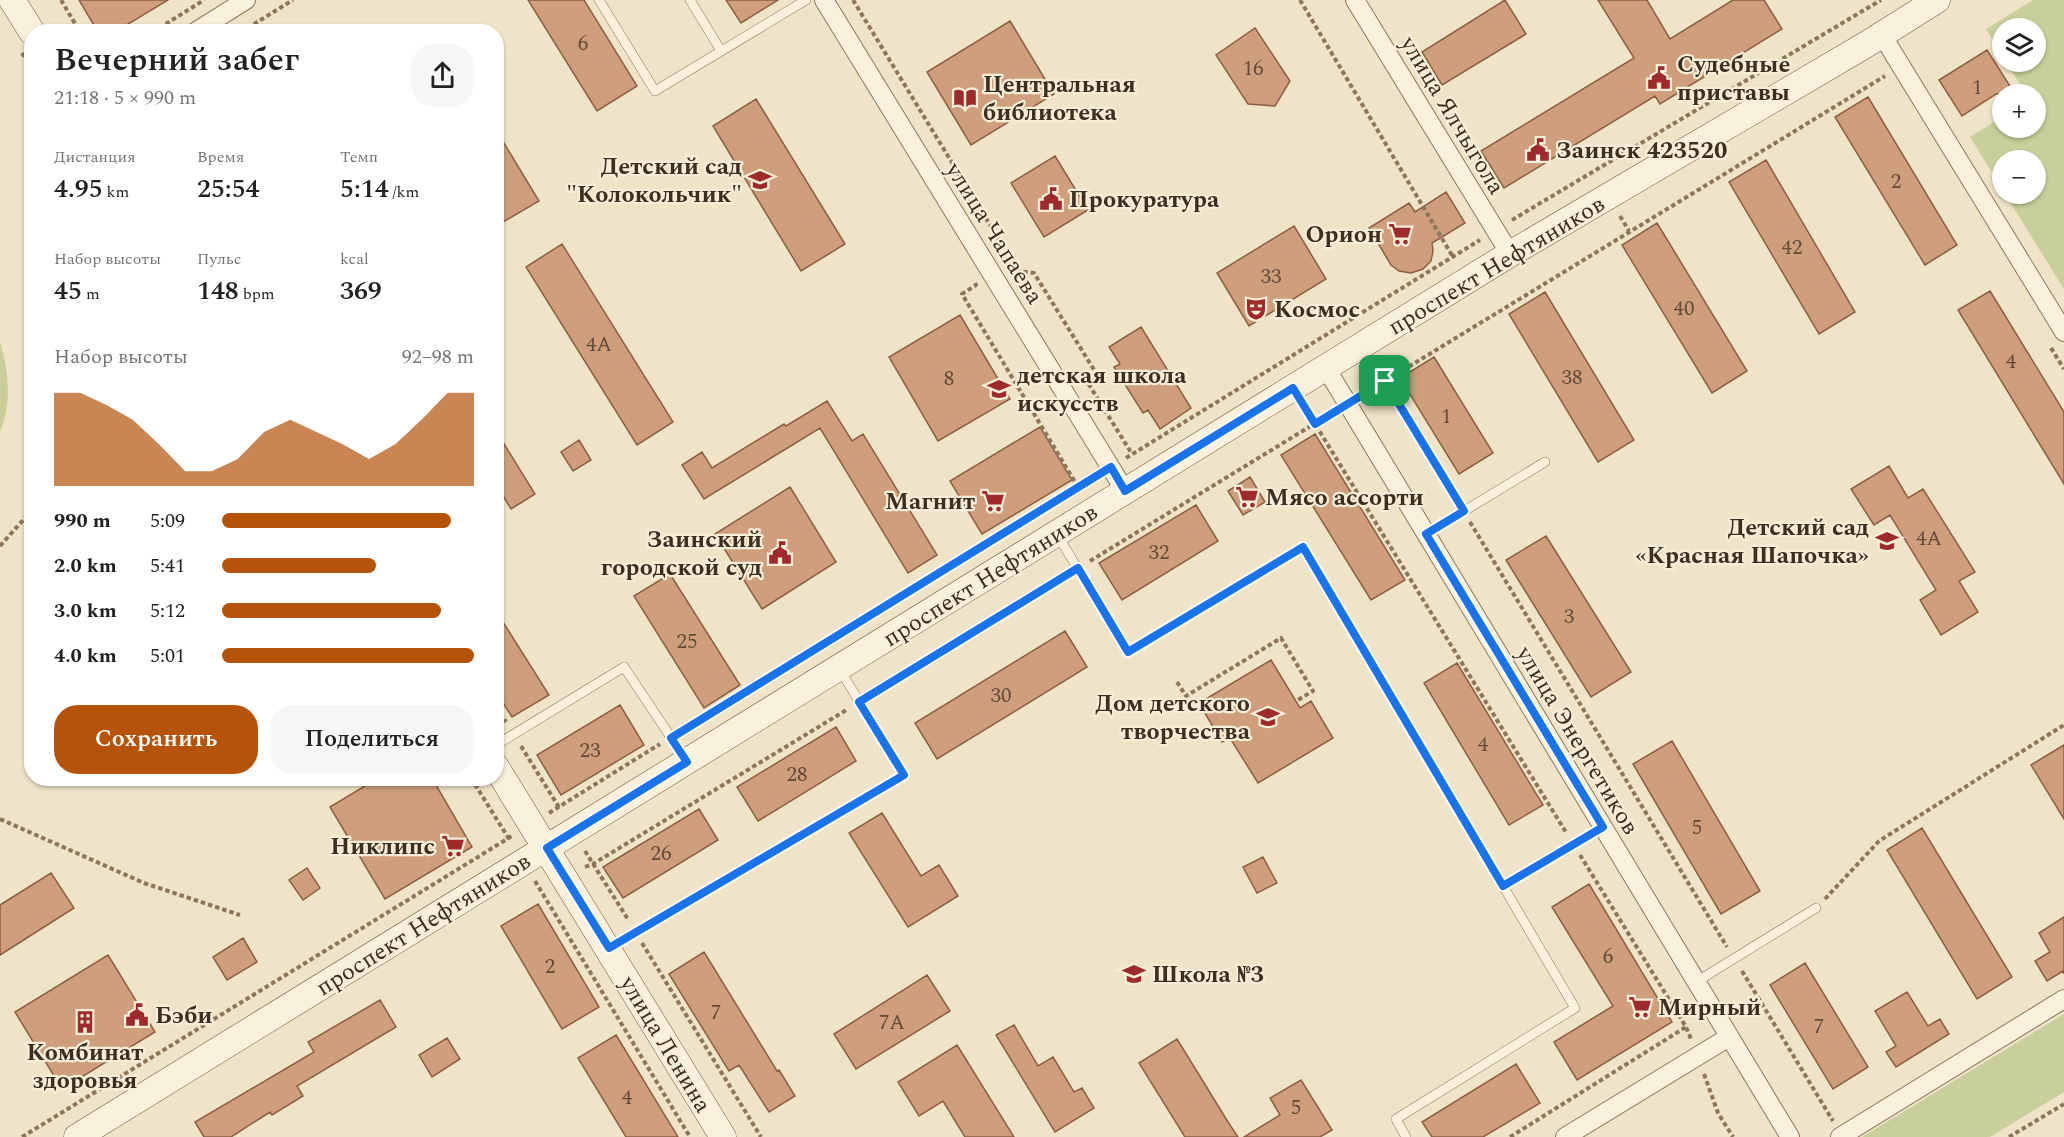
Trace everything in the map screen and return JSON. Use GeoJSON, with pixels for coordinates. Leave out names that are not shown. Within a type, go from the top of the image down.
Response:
{"type":"FeatureCollection","features":[{"type":"Feature","properties":{"kind":"main road"},"geometry":{"type":"LineString","coordinates":[[12,0],[27,24]]}},
{"type":"Feature","properties":{"kind":"main road","name":"проспект Нефтяников"},"geometry":{"type":"LineString","coordinates":[[77,1137],[1510,255],[1937,0]]}},
{"type":"Feature","properties":{"kind":"main road","name":"улица Ленина"},"geometry":{"type":"LineString","coordinates":[[504,779],[609,948],[718,1135]]}},
{"type":"Feature","properties":{"kind":"street"},"geometry":{"type":"LineString","coordinates":[[208,24],[246,0]]}},
{"type":"Feature","properties":{"kind":"street","name":"улица Чапаева"},"geometry":{"type":"LineString","coordinates":[[824,0],[1125,491]]}},
{"type":"Feature","properties":{"kind":"street","name":"улица Ялчыгола"},"geometry":{"type":"LineString","coordinates":[[1355,0],[1510,255]]}},
{"type":"Feature","properties":{"kind":"street"},"geometry":{"type":"LineString","coordinates":[[1882,34],[2064,332]]}},
{"type":"Feature","properties":{"kind":"street","name":"улица Энергетиков"},"geometry":{"type":"LineString","coordinates":[[1326,368],[1790,1137]]}},
{"type":"Feature","properties":{"kind":"street"},"geometry":{"type":"LineString","coordinates":[[1841,1136],[2064,999]]}},
{"type":"Feature","properties":{"kind":"street"},"geometry":{"type":"LineString","coordinates":[[1565,1137],[1729,1037]]}},
{"type":"Feature","properties":{"kind":"lane"},"geometry":{"type":"LineString","coordinates":[[599,0],[655,91],[806,0]]}},
{"type":"Feature","properties":{"kind":"lane"},"geometry":{"type":"LineString","coordinates":[[690,0],[721,51]]}},
{"type":"Feature","properties":{"kind":"lane"},"geometry":{"type":"LineString","coordinates":[[1426,534],[1545,462]]}},
{"type":"Feature","properties":{"kind":"lane"},"geometry":{"type":"LineString","coordinates":[[1057,534],[1128,652],[1303,547],[1575,1008],[1396,1119],[1406,1137]]}},
{"type":"Feature","properties":{"kind":"lane"},"geometry":{"type":"LineString","coordinates":[[504,741],[624,667],[687,762]]}},
{"type":"Feature","properties":{"kind":"lane"},"geometry":{"type":"LineString","coordinates":[[609,948],[904,775],[838,668]]}},
{"type":"Feature","properties":{"kind":"lane"},"geometry":{"type":"LineString","coordinates":[[1503,886],[1603,827]]}},
{"type":"Feature","properties":{"kind":"lane"},"geometry":{"type":"LineString","coordinates":[[1696,982],[1816,908]]}},
{"type":"Feature","properties":{"kind":"path"},"geometry":{"type":"LineString","coordinates":[[61,0],[75,24]]}},
{"type":"Feature","properties":{"kind":"path"},"geometry":{"type":"LineString","coordinates":[[166,24],[204,0]]}},
{"type":"Feature","properties":{"kind":"path"},"geometry":{"type":"LineString","coordinates":[[254,24],[293,0]]}},
{"type":"Feature","properties":{"kind":"path"},"geometry":{"type":"LineString","coordinates":[[853,0],[1018,271],[1034,273],[1096,373],[1088,383],[1132,454]]}},
{"type":"Feature","properties":{"kind":"path"},"geometry":{"type":"LineString","coordinates":[[1300,0],[1453,257]]}},
{"type":"Feature","properties":{"kind":"path"},"geometry":{"type":"LineString","coordinates":[[22,1137],[1496,230],[1881,0]]}},
{"type":"Feature","properties":{"kind":"path"},"geometry":{"type":"LineString","coordinates":[[593,864],[1886,75]]}},
{"type":"Feature","properties":{"kind":"path"},"geometry":{"type":"LineString","coordinates":[[976,285],[962,294],[1078,487]]}},
{"type":"Feature","properties":{"kind":"path"},"geometry":{"type":"LineString","coordinates":[[1349,321],[1841,1136]]}},
{"type":"Feature","properties":{"kind":"path"},"geometry":{"type":"LineString","coordinates":[[1278,364],[1686,1027],[1510,1137]]}},
{"type":"Feature","properties":{"kind":"path"},"geometry":{"type":"LineString","coordinates":[[0,546],[24,519]]}},
{"type":"Feature","properties":{"kind":"path"},"geometry":{"type":"LineString","coordinates":[[1177,682],[1186,696],[1281,638],[1313,691],[1296,701]]}},
{"type":"Feature","properties":{"kind":"path"},"geometry":{"type":"LineString","coordinates":[[504,719],[761,1137]]}},
{"type":"Feature","properties":{"kind":"path"},"geometry":{"type":"LineString","coordinates":[[1816,908],[1879,841],[2064,725]]}},
{"type":"Feature","properties":{"kind":"path"},"geometry":{"type":"LineString","coordinates":[[476,786],[690,1137]]}},
{"type":"Feature","properties":{"kind":"path"},"geometry":{"type":"LineString","coordinates":[[0,819],[144,883],[240,915]]}},
{"type":"Feature","properties":{"kind":"path"},"geometry":{"type":"LineString","coordinates":[[2008,1137],[2064,1104]]}},
{"type":"Feature","properties":{"kind":"path"},"geometry":{"type":"LineString","coordinates":[[1718,1113],[1733,1137]]}},
{"type":"Feature","properties":{"kind":"green space"},"geometry":{"type":"Polygon","coordinates":[[[2033,0],[2064,0],[2064,289],[2011,204],[2046,204],[2046,150],[1992,150],[1992,173],[1970,137],[1992,123],[1992,138],[2046,138],[2046,84],[2020,84],[2012,72],[2046,72],[2046,18],[2004,18],[2033,0]]]}},
{"type":"Feature","properties":{"kind":"green space"},"geometry":{"type":"Polygon","coordinates":[[[1992,25],[1992,39],[1986,29],[1992,25]]]}},
{"type":"Feature","properties":{"kind":"green space"},"geometry":{"type":"Polygon","coordinates":[[[0,342],[5,364],[8,398],[0,432],[0,342]]]}},
{"type":"Feature","properties":{"kind":"green space"},"geometry":{"type":"Polygon","coordinates":[[[2064,1014],[2064,1092],[1990,1137],[1862,1137],[2064,1014]]]}},
{"type":"Feature","properties":{"kind":"building"},"geometry":{"type":"Polygon","coordinates":[[[79,0],[168,0],[128,24],[93,24],[79,0]]]}},
{"type":"Feature","properties":{"kind":"building"},"geometry":{"type":"Polygon","coordinates":[[[528,0],[584,0],[637,86],[597,111],[528,0]]]}},
{"type":"Feature","properties":{"kind":"building"},"geometry":{"type":"Polygon","coordinates":[[[726,0],[778,0],[741,23],[726,0]]]}},
{"type":"Feature","properties":{"kind":"building"},"geometry":{"type":"Polygon","coordinates":[[[1505,0],[1526,34],[1442,85],[1422,52],[1505,0]]]}},
{"type":"Feature","properties":{"kind":"building"},"geometry":{"type":"Polygon","coordinates":[[[1598,0],[1647,0],[1670,39],[1733,0],[1764,0],[1782,29],[1660,104],[1655,96],[1504,188],[1481,151],[1634,58],[1598,0]]]}},
{"type":"Feature","properties":{"kind":"building"},"geometry":{"type":"Polygon","coordinates":[[[1010,21],[1054,94],[971,145],[927,72],[1010,21]]]}},
{"type":"Feature","properties":{"kind":"building"},"geometry":{"type":"Polygon","coordinates":[[[1255,28],[1290,81],[1275,106],[1248,104],[1216,55],[1255,28]]]}},
{"type":"Feature","properties":{"kind":"building"},"geometry":{"type":"Polygon","coordinates":[[[1987,50],[1992,58],[1992,72],[2001,72],[2009,84],[1992,84],[1992,97],[1962,116],[1939,80],[1987,50]]]}},
{"type":"Feature","properties":{"kind":"building"},"geometry":{"type":"Polygon","coordinates":[[[1868,97],[1957,245],[1925,265],[1835,117],[1868,97]]]}},
{"type":"Feature","properties":{"kind":"building"},"geometry":{"type":"Polygon","coordinates":[[[756,99],[845,244],[801,271],[713,126],[756,99]]]}},
{"type":"Feature","properties":{"kind":"building"},"geometry":{"type":"Polygon","coordinates":[[[504,143],[539,201],[504,221],[504,143]]]}},
{"type":"Feature","properties":{"kind":"building"},"geometry":{"type":"Polygon","coordinates":[[[1055,156],[1088,210],[1044,237],[1011,183],[1055,156]]]}},
{"type":"Feature","properties":{"kind":"building"},"geometry":{"type":"Polygon","coordinates":[[[1766,160],[1855,312],[1819,334],[1729,182],[1766,160]]]}},
{"type":"Feature","properties":{"kind":"building","name":"Орион"},"geometry":{"type":"Polygon","coordinates":[[[1446,192],[1465,223],[1432,243],[1431,261],[1423,269],[1411,273],[1399,271],[1391,265],[1369,228],[1409,203],[1415,212],[1446,192]]]}},
{"type":"Feature","properties":{"kind":"building"},"geometry":{"type":"Polygon","coordinates":[[[1657,223],[1747,371],[1712,393],[1622,245],[1657,223]]]}},
{"type":"Feature","properties":{"kind":"building"},"geometry":{"type":"Polygon","coordinates":[[[1294,226],[1326,279],[1249,326],[1217,273],[1294,226]]]}},
{"type":"Feature","properties":{"kind":"building"},"geometry":{"type":"Polygon","coordinates":[[[562,244],[673,422],[637,445],[526,267],[562,244]]]}},
{"type":"Feature","properties":{"kind":"building"},"geometry":{"type":"Polygon","coordinates":[[[1990,291],[2064,412],[2064,484],[1958,310],[1990,291]]]}},
{"type":"Feature","properties":{"kind":"building"},"geometry":{"type":"Polygon","coordinates":[[[1545,292],[1634,440],[1598,462],[1509,314],[1545,292]]]}},
{"type":"Feature","properties":{"kind":"building"},"geometry":{"type":"Polygon","coordinates":[[[960,315],[1010,399],[938,441],[889,357],[960,315]]]}},
{"type":"Feature","properties":{"kind":"building"},"geometry":{"type":"Polygon","coordinates":[[[1141,327],[1191,408],[1160,429],[1148,410],[1143,413],[1114,367],[1120,364],[1109,347],[1141,327]]]}},
{"type":"Feature","properties":{"kind":"building"},"geometry":{"type":"Polygon","coordinates":[[[1434,357],[1493,453],[1459,474],[1400,378],[1434,357]]]}},
{"type":"Feature","properties":{"kind":"building"},"geometry":{"type":"Polygon","coordinates":[[[827,401],[852,441],[863,434],[937,555],[908,573],[820,428],[704,499],[682,465],[702,452],[712,468],[827,401]]]}},
{"type":"Feature","properties":{"kind":"building"},"geometry":{"type":"Polygon","coordinates":[[[1040,427],[1072,480],[982,534],[950,481],[1040,427]]]}},
{"type":"Feature","properties":{"kind":"building"},"geometry":{"type":"Polygon","coordinates":[[[1315,434],[1405,580],[1371,600],[1281,455],[1315,434]]]}},
{"type":"Feature","properties":{"kind":"building"},"geometry":{"type":"Polygon","coordinates":[[[579,440],[591,460],[573,471],[561,452],[579,440]]]}},
{"type":"Feature","properties":{"kind":"building"},"geometry":{"type":"Polygon","coordinates":[[[504,444],[535,494],[511,509],[504,497],[504,444]]]}},
{"type":"Feature","properties":{"kind":"building"},"geometry":{"type":"Polygon","coordinates":[[[1889,466],[1908,498],[1923,489],[1975,572],[1959,581],[1978,612],[1941,635],[1920,600],[1936,590],[1890,515],[1874,525],[1851,489],[1889,466]]]}},
{"type":"Feature","properties":{"kind":"building"},"geometry":{"type":"Polygon","coordinates":[[[1250,477],[1265,502],[1243,515],[1228,491],[1250,477]]]}},
{"type":"Feature","properties":{"kind":"building"},"geometry":{"type":"Polygon","coordinates":[[[790,487],[836,562],[762,609],[715,534],[790,487]]]}},
{"type":"Feature","properties":{"kind":"building"},"geometry":{"type":"Polygon","coordinates":[[[1196,505],[1218,541],[1122,600],[1099,563],[1196,505]]]}},
{"type":"Feature","properties":{"kind":"building"},"geometry":{"type":"Polygon","coordinates":[[[1546,536],[1631,672],[1591,697],[1506,560],[1546,536]]]}},
{"type":"Feature","properties":{"kind":"building"},"geometry":{"type":"Polygon","coordinates":[[[670,574],[740,685],[704,708],[634,596],[670,574]]]}},
{"type":"Feature","properties":{"kind":"building"},"geometry":{"type":"Polygon","coordinates":[[[504,624],[549,695],[512,717],[504,704],[504,624]]]}},
{"type":"Feature","properties":{"kind":"building"},"geometry":{"type":"Polygon","coordinates":[[[1065,631],[1087,667],[937,759],[915,723],[1065,631]]]}},
{"type":"Feature","properties":{"kind":"building"},"geometry":{"type":"Polygon","coordinates":[[[1271,660],[1300,708],[1311,701],[1333,738],[1258,783],[1230,738],[1222,742],[1199,703],[1271,660]]]}},
{"type":"Feature","properties":{"kind":"building"},"geometry":{"type":"Polygon","coordinates":[[[1457,663],[1543,805],[1509,825],[1424,683],[1457,663]]]}},
{"type":"Feature","properties":{"kind":"building"},"geometry":{"type":"Polygon","coordinates":[[[620,705],[644,745],[561,795],[537,755],[620,705]]]}},
{"type":"Feature","properties":{"kind":"building"},"geometry":{"type":"Polygon","coordinates":[[[836,727],[856,761],[758,821],[737,787],[836,727]]]}},
{"type":"Feature","properties":{"kind":"building"},"geometry":{"type":"Polygon","coordinates":[[[1672,741],[1760,891],[1721,914],[1633,764],[1672,741]]]}},
{"type":"Feature","properties":{"kind":"building"},"geometry":{"type":"Polygon","coordinates":[[[2064,745],[2064,819],[2031,765],[2064,745]]]}},
{"type":"Feature","properties":{"kind":"building"},"geometry":{"type":"Polygon","coordinates":[[[365,786],[437,786],[472,847],[385,899],[330,807],[365,786]]]}},
{"type":"Feature","properties":{"kind":"building"},"geometry":{"type":"Polygon","coordinates":[[[699,809],[718,840],[623,898],[603,867],[699,809]]]}},
{"type":"Feature","properties":{"kind":"building"},"geometry":{"type":"Polygon","coordinates":[[[882,813],[921,876],[939,865],[958,896],[908,927],[849,833],[882,813]]]}},
{"type":"Feature","properties":{"kind":"building"},"geometry":{"type":"Polygon","coordinates":[[[1922,828],[2012,977],[1977,999],[1887,850],[1922,828]]]}},
{"type":"Feature","properties":{"kind":"building"},"geometry":{"type":"Polygon","coordinates":[[[1263,857],[1277,883],[1257,893],[1243,867],[1263,857]]]}},
{"type":"Feature","properties":{"kind":"building"},"geometry":{"type":"Polygon","coordinates":[[[307,868],[320,888],[303,900],[289,880],[307,868]]]}},
{"type":"Feature","properties":{"kind":"building"},"geometry":{"type":"Polygon","coordinates":[[[51,873],[74,908],[0,955],[0,905],[51,873]]]}},
{"type":"Feature","properties":{"kind":"building"},"geometry":{"type":"Polygon","coordinates":[[[1589,884],[1672,1022],[1577,1080],[1554,1042],[1613,1006],[1552,907],[1589,884]]]}},
{"type":"Feature","properties":{"kind":"building"},"geometry":{"type":"Polygon","coordinates":[[[538,904],[599,1007],[562,1029],[501,926],[538,904]]]}},
{"type":"Feature","properties":{"kind":"building"},"geometry":{"type":"Polygon","coordinates":[[[2064,917],[2064,974],[2063,971],[2047,981],[2035,961],[2050,952],[2039,933],[2064,917]]]}},
{"type":"Feature","properties":{"kind":"building"},"geometry":{"type":"Polygon","coordinates":[[[243,938],[257,962],[227,980],[213,957],[243,938]]]}},
{"type":"Feature","properties":{"kind":"building"},"geometry":{"type":"Polygon","coordinates":[[[704,952],[777,1071],[779,1070],[795,1096],[769,1112],[739,1065],[729,1071],[669,974],[704,952]]]}},
{"type":"Feature","properties":{"kind":"building","name":"Комбинат здоровья"},"geometry":{"type":"Polygon","coordinates":[[[108,955],[155,1032],[62,1089],[15,1012],[108,955]]]}},
{"type":"Feature","properties":{"kind":"building"},"geometry":{"type":"Polygon","coordinates":[[[1805,963],[1868,1067],[1833,1089],[1770,985],[1805,963]]]}},
{"type":"Feature","properties":{"kind":"building"},"geometry":{"type":"Polygon","coordinates":[[[927,975],[950,1011],[856,1069],[834,1034],[927,975]]]}},
{"type":"Feature","properties":{"kind":"building"},"geometry":{"type":"Polygon","coordinates":[[[1907,992],[1928,1026],[1940,1019],[1949,1034],[1896,1067],[1886,1052],[1896,1046],[1875,1011],[1907,992]]]}},
{"type":"Feature","properties":{"kind":"building"},"geometry":{"type":"Polygon","coordinates":[[[380,1000],[396,1027],[297,1086],[303,1096],[272,1115],[270,1112],[231,1137],[204,1137],[195,1122],[314,1052],[308,1042],[380,1000]]]}},
{"type":"Feature","properties":{"kind":"building"},"geometry":{"type":"Polygon","coordinates":[[[1014,1025],[1038,1066],[1053,1057],[1074,1092],[1082,1088],[1094,1108],[1055,1132],[996,1035],[1014,1025]]]}},
{"type":"Feature","properties":{"kind":"building"},"geometry":{"type":"Polygon","coordinates":[[[616,1035],[678,1137],[626,1137],[578,1058],[616,1035]]]}},
{"type":"Feature","properties":{"kind":"building"},"geometry":{"type":"Polygon","coordinates":[[[447,1038],[460,1059],[432,1077],[419,1055],[447,1038]]]}},
{"type":"Feature","properties":{"kind":"building"},"geometry":{"type":"Polygon","coordinates":[[[1177,1039],[1238,1137],[1185,1137],[1139,1063],[1177,1039]]]}},
{"type":"Feature","properties":{"kind":"building"},"geometry":{"type":"Polygon","coordinates":[[[957,1045],[1014,1137],[965,1137],[943,1101],[919,1116],[898,1082],[957,1045]]]}},
{"type":"Feature","properties":{"kind":"building"},"geometry":{"type":"Polygon","coordinates":[[[1516,1064],[1540,1103],[1483,1137],[1432,1137],[1422,1122],[1516,1064]]]}},
{"type":"Feature","properties":{"kind":"building"},"geometry":{"type":"Polygon","coordinates":[[[1301,1080],[1332,1130],[1320,1137],[1244,1137],[1280,1115],[1270,1098],[1301,1080]]]}},
{"type":"Feature","properties":{"kind":"place","name":"Судебные приставы"},"geometry":{"type":"Point","coordinates":[1659,78]}},
{"type":"Feature","properties":{"kind":"place","name":"Центральная библиотека"},"geometry":{"type":"Point","coordinates":[965,98]}},
{"type":"Feature","properties":{"kind":"place","name":"Заинск 423520"},"geometry":{"type":"Point","coordinates":[1538,150]}},
{"type":"Feature","properties":{"kind":"place","name":"Детский сад \"Колокольчик\""},"geometry":{"type":"Point","coordinates":[760,180]}},
{"type":"Feature","properties":{"kind":"place","name":"Прокуратура"},"geometry":{"type":"Point","coordinates":[1051,199]}},
{"type":"Feature","properties":{"kind":"place","name":"Орион"},"geometry":{"type":"Point","coordinates":[1400,234]}},
{"type":"Feature","properties":{"kind":"place","name":"Космос"},"geometry":{"type":"Point","coordinates":[1256,309]}},
{"type":"Feature","properties":{"kind":"place","name":"детская школа искусств"},"geometry":{"type":"Point","coordinates":[999,389]}},
{"type":"Feature","properties":{"kind":"place","name":"Мясо ассорти"},"geometry":{"type":"Point","coordinates":[1247,497]}},
{"type":"Feature","properties":{"kind":"place","name":"Магнит"},"geometry":{"type":"Point","coordinates":[993,501]}},
{"type":"Feature","properties":{"kind":"place","name":"Детский сад «Красная Шапочка»"},"geometry":{"type":"Point","coordinates":[1887,541]}},
{"type":"Feature","properties":{"kind":"place","name":"Заинский городской суд"},"geometry":{"type":"Point","coordinates":[780,553]}},
{"type":"Feature","properties":{"kind":"place","name":"Дом детского творчества"},"geometry":{"type":"Point","coordinates":[1268,717]}},
{"type":"Feature","properties":{"kind":"place","name":"Никлипс"},"geometry":{"type":"Point","coordinates":[453,846]}},
{"type":"Feature","properties":{"kind":"place","name":"Школа №3"},"geometry":{"type":"Point","coordinates":[1134,974]}},
{"type":"Feature","properties":{"kind":"place","name":"Мирный"},"geometry":{"type":"Point","coordinates":[1640,1007]}},
{"type":"Feature","properties":{"kind":"place","name":"Бэби"},"geometry":{"type":"Point","coordinates":[137,1015]}},
{"type":"Feature","properties":{"kind":"place","name":"Комбинат здоровья"},"geometry":{"type":"Point","coordinates":[85,1022]}},
{"type":"Feature","properties":{"kind":"route"},"geometry":{"type":"LineString","coordinates":[[1385,381],[1464,511],[1426,534],[1603,827],[1503,886],[1303,547],[1128,652],[1078,568],[859,702],[904,775],[609,948],[547,848],[687,762],[671,738],[1111,467],[1125,491],[1293,388],[1315,424],[1385,381]]}}]}
